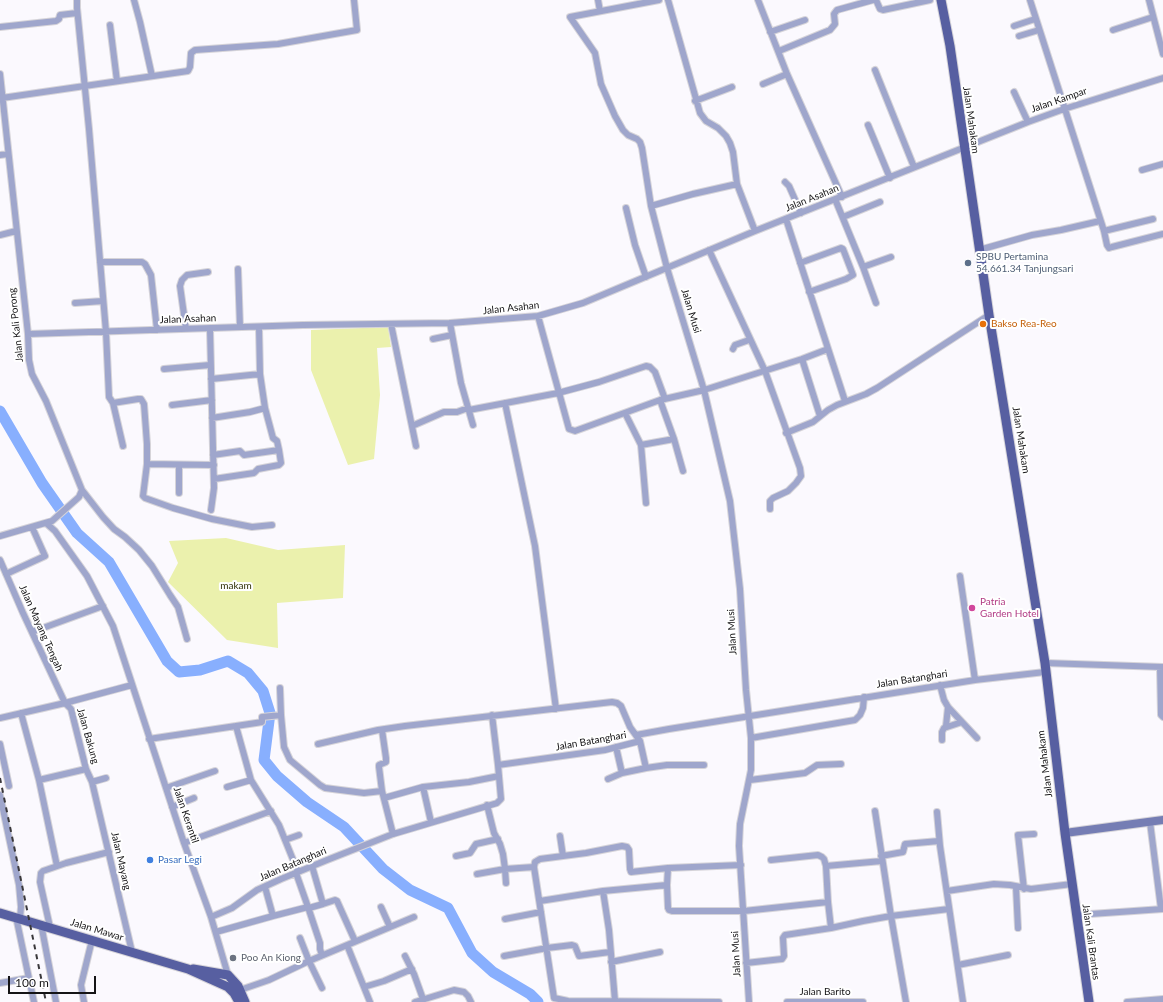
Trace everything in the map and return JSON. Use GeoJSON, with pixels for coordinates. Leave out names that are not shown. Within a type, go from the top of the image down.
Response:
{"type":"FeatureCollection","features":[{"type":"Feature","properties":{"kind":"main road","name":"Jalan Mahakam"},"geometry":{"type":"LineString","coordinates":[[941,0],[950,46],[979,250],[1045,667],[1064,833],[1072,884]]}},
{"type":"Feature","properties":{"kind":"main road","name":"Jalan Kali Brantas"},"geometry":{"type":"LineString","coordinates":[[1072,884],[1089,1002]]}},
{"type":"Feature","properties":{"kind":"main road","name":"Jalan Mawar"},"geometry":{"type":"LineString","coordinates":[[0,913],[188,969],[228,987],[234,992],[239,1002]]}},
{"type":"Feature","properties":{"kind":"main road","name":"Jalan Mawar"},"geometry":{"type":"LineString","coordinates":[[188,969],[228,975]]}},
{"type":"Feature","properties":{"kind":"main road"},"geometry":{"type":"LineString","coordinates":[[228,975],[234,980],[245,1002]]}},
{"type":"Feature","properties":{"kind":"street"},"geometry":{"type":"LineString","coordinates":[[77,0],[106,332],[110,397],[113,403],[123,446]]}},
{"type":"Feature","properties":{"kind":"street"},"geometry":{"type":"LineString","coordinates":[[134,0],[152,76]]}},
{"type":"Feature","properties":{"kind":"street"},"geometry":{"type":"LineString","coordinates":[[2,98],[188,71],[190,67],[191,53],[195,50],[278,44],[357,30],[354,0]]}},
{"type":"Feature","properties":{"kind":"street"},"geometry":{"type":"LineString","coordinates":[[598,0],[600,11],[660,0]]}},
{"type":"Feature","properties":{"kind":"street"},"geometry":{"type":"LineString","coordinates":[[668,0],[700,113],[706,121],[718,128],[726,136],[730,143],[733,152],[732,186],[755,231]]}},
{"type":"Feature","properties":{"kind":"street"},"geometry":{"type":"LineString","coordinates":[[758,0],[838,198],[842,217],[876,303]]}},
{"type":"Feature","properties":{"kind":"street"},"geometry":{"type":"LineString","coordinates":[[779,51],[830,30],[835,24],[834,14],[837,10],[873,0],[876,0],[880,9],[883,10],[930,0]]}},
{"type":"Feature","properties":{"kind":"street"},"geometry":{"type":"LineString","coordinates":[[1030,0],[1035,20],[1104,231],[1107,246],[1109,248],[1163,234]]}},
{"type":"Feature","properties":{"kind":"street"},"geometry":{"type":"LineString","coordinates":[[1149,0],[1163,54]]}},
{"type":"Feature","properties":{"kind":"street","name":"Jalan Musi"},"geometry":{"type":"LineString","coordinates":[[600,11],[570,18],[595,53],[601,84],[615,116],[623,130],[628,135],[639,141],[644,155],[651,206],[667,268],[704,390],[730,500],[740,589],[751,738],[750,780],[740,824],[749,1002]]}},
{"type":"Feature","properties":{"kind":"street"},"geometry":{"type":"LineString","coordinates":[[0,27],[56,22],[60,15],[77,13]]}},
{"type":"Feature","properties":{"kind":"street"},"geometry":{"type":"LineString","coordinates":[[1112,30],[1153,17]]}},
{"type":"Feature","properties":{"kind":"street"},"geometry":{"type":"LineString","coordinates":[[770,32],[805,20]]}},
{"type":"Feature","properties":{"kind":"street"},"geometry":{"type":"LineString","coordinates":[[1014,26],[1035,20]]}},
{"type":"Feature","properties":{"kind":"street"},"geometry":{"type":"LineString","coordinates":[[110,25],[117,81]]}},
{"type":"Feature","properties":{"kind":"street"},"geometry":{"type":"LineString","coordinates":[[1019,36],[1039,30]]}},
{"type":"Feature","properties":{"kind":"street"},"geometry":{"type":"LineString","coordinates":[[875,70],[914,167]]}},
{"type":"Feature","properties":{"kind":"street","name":"Jalan Kali Porong"},"geometry":{"type":"LineString","coordinates":[[0,74],[28,334],[29,360],[32,374],[46,401],[82,490],[107,521],[138,550],[152,566],[178,607],[187,639]]}},
{"type":"Feature","properties":{"kind":"street"},"geometry":{"type":"LineString","coordinates":[[763,84],[787,74]]}},
{"type":"Feature","properties":{"kind":"street","name":"Jalan Kampar"},"geometry":{"type":"LineString","coordinates":[[964,147],[1064,109],[1163,78]]}},
{"type":"Feature","properties":{"kind":"street"},"geometry":{"type":"LineString","coordinates":[[696,101],[732,87]]}},
{"type":"Feature","properties":{"kind":"street"},"geometry":{"type":"LineString","coordinates":[[1014,92],[1028,122]]}},
{"type":"Feature","properties":{"kind":"street"},"geometry":{"type":"LineString","coordinates":[[868,125],[890,178]]}},
{"type":"Feature","properties":{"kind":"street","name":"Jalan Asahan"},"geometry":{"type":"LineString","coordinates":[[28,334],[186,330],[240,327],[450,323],[538,316],[583,303],[755,231],[964,147]]}},
{"type":"Feature","properties":{"kind":"street"},"geometry":{"type":"LineString","coordinates":[[0,155],[8,154]]}},
{"type":"Feature","properties":{"kind":"street"},"geometry":{"type":"LineString","coordinates":[[1142,170],[1163,164]]}},
{"type":"Feature","properties":{"kind":"street"},"geometry":{"type":"LineString","coordinates":[[785,182],[789,186],[801,213]]}},
{"type":"Feature","properties":{"kind":"street"},"geometry":{"type":"LineString","coordinates":[[651,206],[693,194],[732,186]]}},
{"type":"Feature","properties":{"kind":"street"},"geometry":{"type":"LineString","coordinates":[[842,217],[880,202]]}},
{"type":"Feature","properties":{"kind":"street"},"geometry":{"type":"LineString","coordinates":[[626,208],[635,244],[646,276]]}},
{"type":"Feature","properties":{"kind":"street"},"geometry":{"type":"LineString","coordinates":[[786,219],[845,401]]}},
{"type":"Feature","properties":{"kind":"street"},"geometry":{"type":"LineString","coordinates":[[1104,231],[1153,219]]}},
{"type":"Feature","properties":{"kind":"street"},"geometry":{"type":"LineString","coordinates":[[979,250],[1032,235],[1100,221]]}},
{"type":"Feature","properties":{"kind":"street"},"geometry":{"type":"LineString","coordinates":[[0,235],[16,231]]}},
{"type":"Feature","properties":{"kind":"street"},"geometry":{"type":"LineString","coordinates":[[800,263],[841,248],[853,275],[846,280],[809,292]]}},
{"type":"Feature","properties":{"kind":"street"},"geometry":{"type":"LineString","coordinates":[[709,250],[749,340],[765,371],[800,468],[801,476],[796,483],[791,489],[773,498],[770,501],[770,509]]}},
{"type":"Feature","properties":{"kind":"street"},"geometry":{"type":"LineString","coordinates":[[863,267],[891,257]]}},
{"type":"Feature","properties":{"kind":"street"},"geometry":{"type":"LineString","coordinates":[[100,262],[142,262],[145,264],[151,275],[157,330]]}},
{"type":"Feature","properties":{"kind":"street"},"geometry":{"type":"LineString","coordinates":[[238,269],[240,327]]}},
{"type":"Feature","properties":{"kind":"street"},"geometry":{"type":"LineString","coordinates":[[186,330],[180,286],[182,280],[187,275],[208,272]]}},
{"type":"Feature","properties":{"kind":"street"},"geometry":{"type":"LineString","coordinates":[[75,303],[103,301]]}},
{"type":"Feature","properties":{"kind":"street"},"geometry":{"type":"LineString","coordinates":[[786,432],[813,422],[828,410],[845,401],[866,394],[877,388],[989,315]]}},
{"type":"Feature","properties":{"kind":"street"},"geometry":{"type":"LineString","coordinates":[[538,316],[558,393],[569,429],[571,431],[575,431],[663,400],[704,390],[765,371],[828,349]]}},
{"type":"Feature","properties":{"kind":"street"},"geometry":{"type":"LineString","coordinates":[[450,323],[461,383],[473,425]]}},
{"type":"Feature","properties":{"kind":"street"},"geometry":{"type":"LineString","coordinates":[[391,324],[416,446]]}},
{"type":"Feature","properties":{"kind":"street"},"geometry":{"type":"LineString","coordinates":[[214,479],[254,473],[258,469],[279,465],[281,463],[277,441],[273,438],[265,408],[260,374],[260,327]]}},
{"type":"Feature","properties":{"kind":"street"},"geometry":{"type":"LineString","coordinates":[[210,329],[214,465],[211,510]]}},
{"type":"Feature","properties":{"kind":"street"},"geometry":{"type":"LineString","coordinates":[[433,339],[452,335]]}},
{"type":"Feature","properties":{"kind":"street"},"geometry":{"type":"LineString","coordinates":[[733,349],[735,346],[749,340]]}},
{"type":"Feature","properties":{"kind":"street"},"geometry":{"type":"LineString","coordinates":[[802,359],[820,416]]}},
{"type":"Feature","properties":{"kind":"street"},"geometry":{"type":"LineString","coordinates":[[164,369],[210,365]]}},
{"type":"Feature","properties":{"kind":"street"},"geometry":{"type":"LineString","coordinates":[[412,426],[444,412],[457,412],[558,393],[599,382],[646,366],[650,367],[655,372],[683,471]]}},
{"type":"Feature","properties":{"kind":"street"},"geometry":{"type":"LineString","coordinates":[[211,379],[260,374]]}},
{"type":"Feature","properties":{"kind":"street"},"geometry":{"type":"LineString","coordinates":[[113,403],[138,399],[144,404],[147,444],[147,464],[143,492],[145,498],[212,519],[252,527],[272,525]]}},
{"type":"Feature","properties":{"kind":"street"},"geometry":{"type":"LineString","coordinates":[[172,406],[212,400]]}},
{"type":"Feature","properties":{"kind":"street"},"geometry":{"type":"LineString","coordinates":[[505,402],[535,546],[556,709]]}},
{"type":"Feature","properties":{"kind":"street"},"geometry":{"type":"LineString","coordinates":[[212,418],[265,408]]}},
{"type":"Feature","properties":{"kind":"street"},"geometry":{"type":"LineString","coordinates":[[625,413],[641,445],[646,503]]}},
{"type":"Feature","properties":{"kind":"street"},"geometry":{"type":"LineString","coordinates":[[641,445],[674,439]]}},
{"type":"Feature","properties":{"kind":"street"},"geometry":{"type":"LineString","coordinates":[[213,455],[240,451],[244,455],[279,450]]}},
{"type":"Feature","properties":{"kind":"street"},"geometry":{"type":"LineString","coordinates":[[147,464],[214,465]]}},
{"type":"Feature","properties":{"kind":"street"},"geometry":{"type":"LineString","coordinates":[[179,465],[179,493]]}},
{"type":"Feature","properties":{"kind":"street"},"geometry":{"type":"LineString","coordinates":[[0,536],[49,522],[79,497],[82,490]]}},
{"type":"Feature","properties":{"kind":"street","name":"Jalan Kerantil"},"geometry":{"type":"LineString","coordinates":[[49,522],[80,564],[113,626],[149,739],[216,932],[228,975]]}},
{"type":"Feature","properties":{"kind":"street"},"geometry":{"type":"LineString","coordinates":[[6,574],[45,556],[32,527]]}},
{"type":"Feature","properties":{"kind":"street","name":"Jalan Mayang Tengah"},"geometry":{"type":"LineString","coordinates":[[0,560],[65,703]]}},
{"type":"Feature","properties":{"kind":"street"},"geometry":{"type":"LineString","coordinates":[[960,576],[974,680]]}},
{"type":"Feature","properties":{"kind":"street"},"geometry":{"type":"LineString","coordinates":[[32,632],[103,606]]}},
{"type":"Feature","properties":{"kind":"street","name":"Jalan Batanghari"},"geometry":{"type":"LineString","coordinates":[[211,917],[232,908],[264,887],[377,840],[431,822],[497,803],[501,799],[498,765],[616,747],[669,728],[974,680],[1045,667],[1162,667]]}},
{"type":"Feature","properties":{"kind":"street"},"geometry":{"type":"LineString","coordinates":[[1162,667],[1161,715],[1163,717]]}},
{"type":"Feature","properties":{"kind":"street"},"geometry":{"type":"LineString","coordinates":[[0,718],[65,703],[132,684]]}},
{"type":"Feature","properties":{"kind":"street"},"geometry":{"type":"LineString","coordinates":[[940,685],[944,700],[948,707],[977,738]]}},
{"type":"Feature","properties":{"kind":"street"},"geometry":{"type":"LineString","coordinates":[[280,688],[279,715],[282,741],[290,760],[325,788],[364,794],[382,791]]}},
{"type":"Feature","properties":{"kind":"street"},"geometry":{"type":"LineString","coordinates":[[751,738],[855,720],[860,715],[864,697]]}},
{"type":"Feature","properties":{"kind":"street"},"geometry":{"type":"LineString","coordinates":[[318,744],[382,730],[492,715],[612,702],[621,706],[630,727],[638,738],[646,768]]}},
{"type":"Feature","properties":{"kind":"street","name":"Jalan Bakung"},"geometry":{"type":"LineString","coordinates":[[65,703],[71,708],[89,776]]}},
{"type":"Feature","properties":{"kind":"street"},"geometry":{"type":"LineString","coordinates":[[942,740],[942,732],[946,726],[948,707]]}},
{"type":"Feature","properties":{"kind":"street"},"geometry":{"type":"LineString","coordinates":[[21,713],[39,780],[57,866]]}},
{"type":"Feature","properties":{"kind":"street"},"geometry":{"type":"LineString","coordinates":[[149,739],[260,722],[262,721],[262,717],[279,715]]}},
{"type":"Feature","properties":{"kind":"street"},"geometry":{"type":"LineString","coordinates":[[492,715],[498,765]]}},
{"type":"Feature","properties":{"kind":"street"},"geometry":{"type":"LineString","coordinates":[[946,726],[962,722]]}},
{"type":"Feature","properties":{"kind":"street"},"geometry":{"type":"LineString","coordinates":[[236,726],[251,780],[271,811],[286,840],[320,943],[322,955]]}},
{"type":"Feature","properties":{"kind":"street"},"geometry":{"type":"LineString","coordinates":[[382,730],[386,762],[379,765],[379,768],[382,791],[393,834]]}},
{"type":"Feature","properties":{"kind":"street"},"geometry":{"type":"LineString","coordinates":[[0,744],[9,786]]}},
{"type":"Feature","properties":{"kind":"street"},"geometry":{"type":"LineString","coordinates":[[616,747],[622,773]]}},
{"type":"Feature","properties":{"kind":"street"},"geometry":{"type":"LineString","coordinates":[[750,780],[805,773],[817,765],[841,764]]}},
{"type":"Feature","properties":{"kind":"street"},"geometry":{"type":"LineString","coordinates":[[608,779],[622,773],[646,768],[667,765],[704,765]]}},
{"type":"Feature","properties":{"kind":"street"},"geometry":{"type":"LineString","coordinates":[[39,780],[86,768]]}},
{"type":"Feature","properties":{"kind":"street"},"geometry":{"type":"LineString","coordinates":[[166,788],[216,771]]}},
{"type":"Feature","properties":{"kind":"street","name":"Jalan Mayang"},"geometry":{"type":"LineString","coordinates":[[89,776],[92,782],[132,952]]}},
{"type":"Feature","properties":{"kind":"street"},"geometry":{"type":"LineString","coordinates":[[384,798],[423,787],[469,782],[499,776]]}},
{"type":"Feature","properties":{"kind":"street"},"geometry":{"type":"LineString","coordinates":[[92,782],[106,778]]}},
{"type":"Feature","properties":{"kind":"street"},"geometry":{"type":"LineString","coordinates":[[227,787],[251,780]]}},
{"type":"Feature","properties":{"kind":"street"},"geometry":{"type":"LineString","coordinates":[[423,787],[431,822]]}},
{"type":"Feature","properties":{"kind":"street"},"geometry":{"type":"LineString","coordinates":[[0,795],[2,818],[19,885],[21,907],[18,918],[28,978],[34,1002]]}},
{"type":"Feature","properties":{"kind":"street"},"geometry":{"type":"LineString","coordinates":[[172,807],[194,798]]}},
{"type":"Feature","properties":{"kind":"street"},"geometry":{"type":"LineString","coordinates":[[487,805],[494,833],[498,839],[503,854],[506,883]]}},
{"type":"Feature","properties":{"kind":"street"},"geometry":{"type":"LineString","coordinates":[[184,842],[271,811]]}},
{"type":"Feature","properties":{"kind":"street"},"geometry":{"type":"LineString","coordinates":[[875,811],[906,1002]]}},
{"type":"Feature","properties":{"kind":"street"},"geometry":{"type":"LineString","coordinates":[[937,812],[949,909],[963,1002]]}},
{"type":"Feature","properties":{"kind":"street"},"geometry":{"type":"LineString","coordinates":[[1064,833],[1163,820]]}},
{"type":"Feature","properties":{"kind":"street"},"geometry":{"type":"LineString","coordinates":[[1076,915],[1162,909],[1150,822]]}},
{"type":"Feature","properties":{"kind":"street"},"geometry":{"type":"LineString","coordinates":[[1024,889],[1018,835],[1034,834]]}},
{"type":"Feature","properties":{"kind":"street"},"geometry":{"type":"LineString","coordinates":[[286,840],[298,835]]}},
{"type":"Feature","properties":{"kind":"street"},"geometry":{"type":"LineString","coordinates":[[560,836],[563,856]]}},
{"type":"Feature","properties":{"kind":"street"},"geometry":{"type":"LineString","coordinates":[[456,856],[470,853],[476,844],[498,839]]}},
{"type":"Feature","properties":{"kind":"street"},"geometry":{"type":"LineString","coordinates":[[826,866],[882,858],[903,852],[905,844],[940,841]]}},
{"type":"Feature","properties":{"kind":"street"},"geometry":{"type":"LineString","coordinates":[[719,1002],[555,1000],[534,867],[537,860],[622,846],[627,847],[629,850],[630,869],[632,872],[668,868],[741,865]]}},
{"type":"Feature","properties":{"kind":"street"},"geometry":{"type":"LineString","coordinates":[[56,1002],[40,877],[43,871],[109,852]]}},
{"type":"Feature","properties":{"kind":"street"},"geometry":{"type":"LineString","coordinates":[[771,860],[818,855],[824,859],[826,866],[831,928]]}},
{"type":"Feature","properties":{"kind":"street"},"geometry":{"type":"LineString","coordinates":[[312,866],[323,904]]}},
{"type":"Feature","properties":{"kind":"street"},"geometry":{"type":"LineString","coordinates":[[477,874],[505,869],[534,867]]}},
{"type":"Feature","properties":{"kind":"street"},"geometry":{"type":"LineString","coordinates":[[668,868],[667,885],[669,910],[744,911],[828,902]]}},
{"type":"Feature","properties":{"kind":"street"},"geometry":{"type":"LineString","coordinates":[[947,891],[994,884],[1024,889],[1039,889],[1072,884]]}},
{"type":"Feature","properties":{"kind":"street"},"geometry":{"type":"LineString","coordinates":[[540,901],[603,891],[667,885]]}},
{"type":"Feature","properties":{"kind":"street"},"geometry":{"type":"LineString","coordinates":[[264,887],[273,916]]}},
{"type":"Feature","properties":{"kind":"street"},"geometry":{"type":"LineString","coordinates":[[1016,887],[1018,928]]}},
{"type":"Feature","properties":{"kind":"street"},"geometry":{"type":"LineString","coordinates":[[603,891],[615,1001]]}},
{"type":"Feature","properties":{"kind":"street"},"geometry":{"type":"LineString","coordinates":[[216,932],[335,900],[355,941]]}},
{"type":"Feature","properties":{"kind":"street"},"geometry":{"type":"LineString","coordinates":[[381,907],[390,927]]}},
{"type":"Feature","properties":{"kind":"street"},"geometry":{"type":"LineString","coordinates":[[746,963],[782,959],[784,956],[783,938],[785,935],[831,928],[891,916],[949,909]]}},
{"type":"Feature","properties":{"kind":"street"},"geometry":{"type":"LineString","coordinates":[[505,919],[541,912]]}},
{"type":"Feature","properties":{"kind":"street"},"geometry":{"type":"LineString","coordinates":[[240,990],[269,980],[309,960],[414,917]]}},
{"type":"Feature","properties":{"kind":"street"},"geometry":{"type":"LineString","coordinates":[[300,938],[322,988]]}},
{"type":"Feature","properties":{"kind":"street"},"geometry":{"type":"LineString","coordinates":[[84,1002],[81,985],[92,940]]}},
{"type":"Feature","properties":{"kind":"street"},"geometry":{"type":"LineString","coordinates":[[347,945],[370,1002]]}},
{"type":"Feature","properties":{"kind":"street"},"geometry":{"type":"LineString","coordinates":[[504,956],[572,945],[579,956],[610,952]]}},
{"type":"Feature","properties":{"kind":"street"},"geometry":{"type":"LineString","coordinates":[[611,962],[660,952]]}},
{"type":"Feature","properties":{"kind":"street"},"geometry":{"type":"LineString","coordinates":[[405,956],[412,969],[423,999]]}},
{"type":"Feature","properties":{"kind":"street"},"geometry":{"type":"LineString","coordinates":[[958,965],[1008,956]]}},
{"type":"Feature","properties":{"kind":"street"},"geometry":{"type":"LineString","coordinates":[[364,987],[384,982],[412,969]]}},
{"type":"Feature","properties":{"kind":"street"},"geometry":{"type":"LineString","coordinates":[[0,983],[28,978]]}},
{"type":"Feature","properties":{"kind":"street"},"geometry":{"type":"LineString","coordinates":[[415,1002],[454,990],[464,992],[471,1002]]}},
{"type":"Feature","properties":{"kind":"street"},"geometry":{"type":"LineString","coordinates":[[1127,1002],[1163,999]]}},
{"type":"Feature","properties":{"kind":"street","name":"Jalan Barito"},"geometry":{"type":"LineString","coordinates":[[787,1002],[863,1002]]}},
{"type":"Feature","properties":{"kind":"green space"},"geometry":{"type":"Polygon","coordinates":[[[388,327],[391,347],[377,348],[380,395],[374,459],[348,465],[311,370],[311,330],[388,327]]]}},
{"type":"Feature","properties":{"kind":"green space","name":"makam"},"geometry":{"type":"Polygon","coordinates":[[[226,538],[278,550],[345,545],[343,598],[277,603],[278,648],[227,640],[168,582],[178,563],[169,541],[226,538]]]}},
{"type":"Feature","properties":{"kind":"waterway"},"geometry":{"type":"LineString","coordinates":[[0,411],[42,483],[77,533],[109,562],[167,661],[179,672],[200,670],[228,661],[248,673],[263,691],[270,713],[264,760],[277,776],[307,802],[344,827],[383,869],[410,890],[448,908],[472,953],[493,972],[530,994],[538,1002]]}},
{"type":"Feature","properties":{"kind":"railway"},"geometry":{"type":"LineString","coordinates":[[0,778],[46,1002]]}},
{"type":"Feature","properties":{"kind":"place","name":"SPBU Pertamina 54.661.34 Tanjungsari"},"geometry":{"type":"Point","coordinates":[968,263]}},
{"type":"Feature","properties":{"kind":"place","name":"Bakso Rea-Reo"},"geometry":{"type":"Point","coordinates":[983,324]}},
{"type":"Feature","properties":{"kind":"place","name":"Patria Garden Hotel"},"geometry":{"type":"Point","coordinates":[972,608]}},
{"type":"Feature","properties":{"kind":"place","name":"Pasar Legi"},"geometry":{"type":"Point","coordinates":[150,860]}},
{"type":"Feature","properties":{"kind":"place","name":"Poo An Kiong"},"geometry":{"type":"Point","coordinates":[233,958]}}]}
